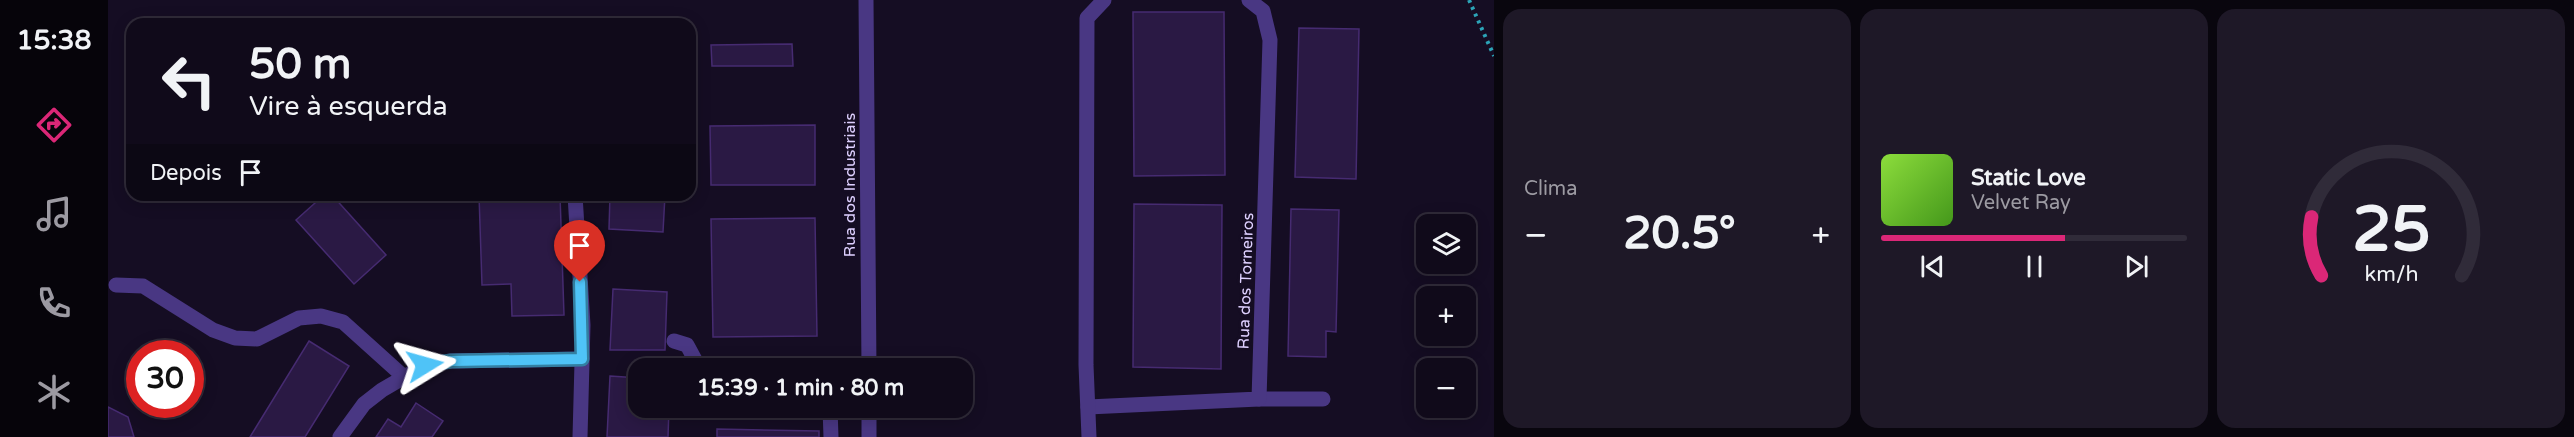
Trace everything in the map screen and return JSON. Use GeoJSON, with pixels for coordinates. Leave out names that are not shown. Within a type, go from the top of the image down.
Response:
{"type":"FeatureCollection","features":[{"type":"Feature","properties":{"kind":"street","name":"Rua dos Industriais"},"geometry":{"type":"LineString","coordinates":[[866,0],[869,358]]}},
{"type":"Feature","properties":{"kind":"street"},"geometry":{"type":"LineString","coordinates":[[1089,437],[1087,18],[1104,0]]}},
{"type":"Feature","properties":{"kind":"street","name":"Rua dos Torneiros"},"geometry":{"type":"LineString","coordinates":[[1249,0],[1263,11],[1270,40],[1259,399]]}},
{"type":"Feature","properties":{"kind":"street"},"geometry":{"type":"LineString","coordinates":[[575,201],[583,325],[580,437]]}},
{"type":"Feature","properties":{"kind":"street"},"geometry":{"type":"LineString","coordinates":[[116,285],[143,286],[213,330],[235,338],[257,339],[299,318],[321,316],[343,322],[404,376]]}},
{"type":"Feature","properties":{"kind":"street"},"geometry":{"type":"LineString","coordinates":[[674,341],[687,345],[694,358]]}},
{"type":"Feature","properties":{"kind":"street"},"geometry":{"type":"LineString","coordinates":[[340,437],[364,404],[404,376],[425,365],[451,361],[582,359]]}},
{"type":"Feature","properties":{"kind":"street"},"geometry":{"type":"LineString","coordinates":[[1088,407],[1259,399],[1323,399]]}},
{"type":"Feature","properties":{"kind":"street"},"geometry":{"type":"LineString","coordinates":[[830,418],[831,437]]}},
{"type":"Feature","properties":{"kind":"street"},"geometry":{"type":"LineString","coordinates":[[869,418],[869,437]]}},
{"type":"Feature","properties":{"kind":"path"},"geometry":{"type":"LineString","coordinates":[[1469,0],[1494,56]]}},
{"type":"Feature","properties":{"kind":"building"},"geometry":{"type":"Polygon","coordinates":[[[1133,12],[1224,12],[1225,175],[1134,176],[1133,12]]]}},
{"type":"Feature","properties":{"kind":"building"},"geometry":{"type":"Polygon","coordinates":[[[1299,28],[1359,29],[1356,179],[1295,177],[1299,28]]]}},
{"type":"Feature","properties":{"kind":"building"},"geometry":{"type":"Polygon","coordinates":[[[792,44],[793,66],[712,66],[711,45],[792,44]]]}},
{"type":"Feature","properties":{"kind":"building"},"geometry":{"type":"Polygon","coordinates":[[[815,125],[815,185],[711,185],[710,126],[815,125]]]}},
{"type":"Feature","properties":{"kind":"building"},"geometry":{"type":"Polygon","coordinates":[[[317,201],[337,201],[386,255],[354,284],[296,220],[317,201]]]}},
{"type":"Feature","properties":{"kind":"building"},"geometry":{"type":"Polygon","coordinates":[[[479,201],[560,201],[564,315],[512,316],[511,284],[482,285],[479,201]]]}},
{"type":"Feature","properties":{"kind":"building"},"geometry":{"type":"Polygon","coordinates":[[[610,201],[665,201],[663,232],[609,229],[610,201]]]}},
{"type":"Feature","properties":{"kind":"building"},"geometry":{"type":"Polygon","coordinates":[[[1134,204],[1222,205],[1221,369],[1133,367],[1134,204]]]}},
{"type":"Feature","properties":{"kind":"building"},"geometry":{"type":"Polygon","coordinates":[[[1291,209],[1339,210],[1336,332],[1326,331],[1326,357],[1288,356],[1291,209]]]}},
{"type":"Feature","properties":{"kind":"building"},"geometry":{"type":"Polygon","coordinates":[[[815,218],[817,336],[713,337],[711,219],[815,218]]]}},
{"type":"Feature","properties":{"kind":"building"},"geometry":{"type":"Polygon","coordinates":[[[613,289],[667,292],[665,350],[610,350],[613,289]]]}},
{"type":"Feature","properties":{"kind":"building"},"geometry":{"type":"Polygon","coordinates":[[[309,341],[349,366],[305,437],[250,437],[309,341]]]}},
{"type":"Feature","properties":{"kind":"building"},"geometry":{"type":"Polygon","coordinates":[[[610,376],[628,377],[628,418],[669,418],[668,437],[607,437],[610,376]]]}},
{"type":"Feature","properties":{"kind":"building"},"geometry":{"type":"Polygon","coordinates":[[[416,403],[443,421],[432,437],[376,437],[388,419],[401,427],[416,403]]]}},
{"type":"Feature","properties":{"kind":"building"},"geometry":{"type":"Polygon","coordinates":[[[108,407],[128,418],[134,437],[108,437],[108,407]]]}},
{"type":"Feature","properties":{"kind":"building"},"geometry":{"type":"Polygon","coordinates":[[[717,429],[819,431],[819,437],[717,437],[717,429]]]}},
{"type":"Feature","properties":{"kind":"route"},"geometry":{"type":"LineString","coordinates":[[425,365],[451,361],[582,359],[583,325],[580,282]]}}]}
